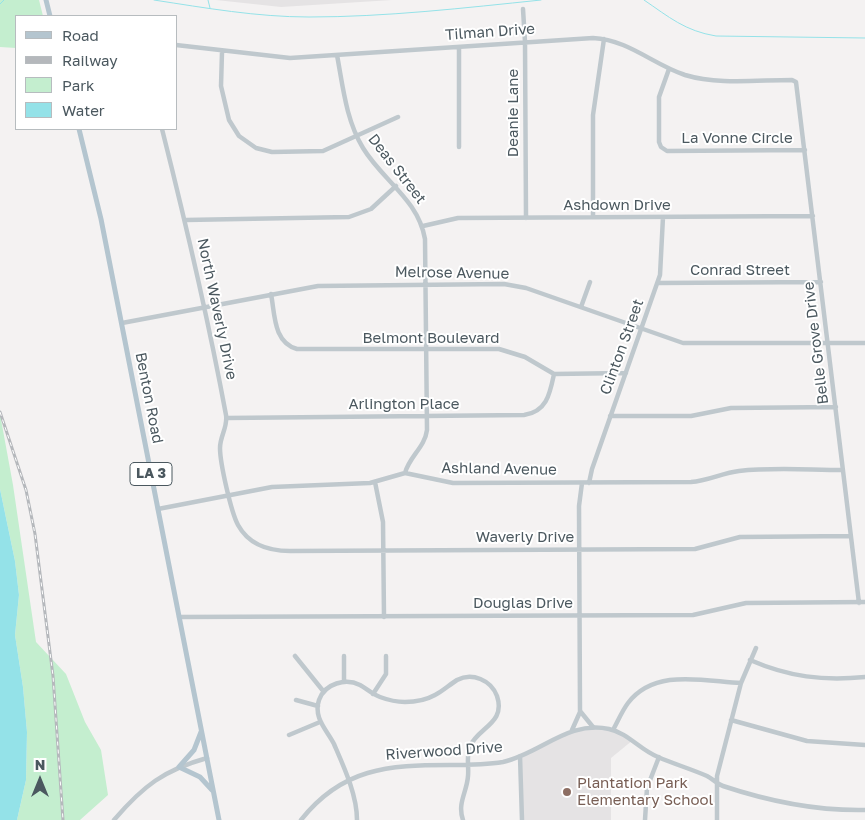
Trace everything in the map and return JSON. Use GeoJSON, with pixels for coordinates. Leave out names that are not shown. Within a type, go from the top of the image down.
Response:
{"type":"FeatureCollection","features":[{"type":"Feature","properties":{"kind":"main road"},"geometry":{"type":"LineString","coordinates":[[46,0],[50,15]]}},
{"type":"Feature","properties":{"kind":"main road","name":"Benton Road"},"geometry":{"type":"LineString","coordinates":[[79,130],[101,220],[122,323],[219,820]]}},
{"type":"Feature","properties":{"kind":"main road"},"geometry":{"type":"LineString","coordinates":[[201,729],[194,750],[178,767],[200,777],[214,792]]}},
{"type":"Feature","properties":{"kind":"street","name":"Deanie Lane"},"geometry":{"type":"LineString","coordinates":[[523,9],[525,42],[526,218]]}},
{"type":"Feature","properties":{"kind":"street","name":"Tilman Drive"},"geometry":{"type":"LineString","coordinates":[[178,45],[281,58],[584,38],[604,39],[627,45],[669,68],[707,80],[792,80],[796,82]]}},
{"type":"Feature","properties":{"kind":"street"},"geometry":{"type":"LineString","coordinates":[[593,218],[593,115],[604,39]]}},
{"type":"Feature","properties":{"kind":"street"},"geometry":{"type":"LineString","coordinates":[[459,47],[459,146]]}},
{"type":"Feature","properties":{"kind":"street"},"geometry":{"type":"LineString","coordinates":[[222,52],[221,86],[230,120],[239,136],[251,146],[268,152],[318,152],[398,117]]}},
{"type":"Feature","properties":{"kind":"street","name":"Deas Street"},"geometry":{"type":"LineString","coordinates":[[336,55],[348,110],[357,136],[374,164],[396,186],[412,206],[422,226],[426,246],[426,437],[407,466],[405,473]]}},
{"type":"Feature","properties":{"kind":"street","name":"La Vonne Circle"},"geometry":{"type":"LineString","coordinates":[[669,68],[659,97],[659,142],[662,148],[667,150],[805,150]]}},
{"type":"Feature","properties":{"kind":"street","name":"Belle Grove Drive"},"geometry":{"type":"LineString","coordinates":[[796,82],[814,216],[859,602]]}},
{"type":"Feature","properties":{"kind":"street","name":"North Waverly Drive"},"geometry":{"type":"LineString","coordinates":[[162,130],[186,220],[227,418],[220,448],[230,495]]}},
{"type":"Feature","properties":{"kind":"street"},"geometry":{"type":"LineString","coordinates":[[186,220],[343,218],[371,209],[396,186]]}},
{"type":"Feature","properties":{"kind":"street","name":"Ashdown Drive"},"geometry":{"type":"LineString","coordinates":[[422,226],[458,218],[814,216]]}},
{"type":"Feature","properties":{"kind":"street","name":"Clinton Street"},"geometry":{"type":"LineString","coordinates":[[589,483],[610,416],[658,283],[662,264],[663,217]]}},
{"type":"Feature","properties":{"kind":"street"},"geometry":{"type":"LineString","coordinates":[[581,308],[590,282]]}},
{"type":"Feature","properties":{"kind":"street","name":"Conrad Street"},"geometry":{"type":"LineString","coordinates":[[658,283],[821,282]]}},
{"type":"Feature","properties":{"kind":"street","name":"Melrose Avenue"},"geometry":{"type":"LineString","coordinates":[[122,323],[326,285],[512,285],[642,330],[691,343],[865,343]]}},
{"type":"Feature","properties":{"kind":"street","name":"Belmont Boulevard"},"geometry":{"type":"LineString","coordinates":[[271,294],[279,334],[283,343],[291,347],[310,350],[504,350],[525,357],[554,374]]}},
{"type":"Feature","properties":{"kind":"street"},"geometry":{"type":"LineString","coordinates":[[554,374],[626,374]]}},
{"type":"Feature","properties":{"kind":"street","name":"Arlington Place"},"geometry":{"type":"LineString","coordinates":[[227,418],[519,416],[532,414],[546,402],[554,374]]}},
{"type":"Feature","properties":{"kind":"street"},"geometry":{"type":"LineString","coordinates":[[610,416],[691,416],[731,408],[836,408]]}},
{"type":"Feature","properties":{"kind":"street","name":"Ashland Avenue"},"geometry":{"type":"LineString","coordinates":[[405,473],[447,483],[589,483],[702,482],[747,470],[843,470]]}},
{"type":"Feature","properties":{"kind":"street"},"geometry":{"type":"LineString","coordinates":[[158,509],[289,485],[375,482],[405,473]]}},
{"type":"Feature","properties":{"kind":"street"},"geometry":{"type":"LineString","coordinates":[[375,482],[383,522],[384,617]]}},
{"type":"Feature","properties":{"kind":"street"},"geometry":{"type":"LineString","coordinates":[[571,731],[580,711],[579,506],[582,483]]}},
{"type":"Feature","properties":{"kind":"street","name":"Waverly Drive"},"geometry":{"type":"LineString","coordinates":[[230,495],[234,514],[241,530],[250,539],[270,550],[696,549],[746,537],[851,536]]}},
{"type":"Feature","properties":{"kind":"street","name":"Douglas Drive"},"geometry":{"type":"LineString","coordinates":[[179,617],[693,615],[746,603],[865,602]]}},
{"type":"Feature","properties":{"kind":"street"},"geometry":{"type":"LineString","coordinates":[[717,820],[717,782],[731,720],[741,683],[756,648]]}},
{"type":"Feature","properties":{"kind":"street"},"geometry":{"type":"LineString","coordinates":[[295,656],[324,692]]}},
{"type":"Feature","properties":{"kind":"street"},"geometry":{"type":"LineString","coordinates":[[344,656],[344,682]]}},
{"type":"Feature","properties":{"kind":"street"},"geometry":{"type":"LineString","coordinates":[[373,694],[386,674],[386,656]]}},
{"type":"Feature","properties":{"kind":"street"},"geometry":{"type":"LineString","coordinates":[[750,660],[786,674],[806,678],[828,680],[865,677]]}},
{"type":"Feature","properties":{"kind":"street"},"geometry":{"type":"LineString","coordinates":[[357,820],[355,801],[334,745],[320,722],[318,706],[324,692],[331,686],[344,682],[359,684],[373,694],[394,701],[414,701],[434,696],[464,678],[480,679],[489,684],[497,696],[497,716],[493,723],[472,743],[468,765],[468,779],[461,804],[463,820]]}},
{"type":"Feature","properties":{"kind":"street"},"geometry":{"type":"LineString","coordinates":[[741,683],[670,679],[652,684],[630,701],[613,730],[659,757],[710,777],[726,786],[799,804],[830,809],[865,810]]}},
{"type":"Feature","properties":{"kind":"street"},"geometry":{"type":"LineString","coordinates":[[296,700],[318,706]]}},
{"type":"Feature","properties":{"kind":"street"},"geometry":{"type":"LineString","coordinates":[[580,711],[593,727]]}},
{"type":"Feature","properties":{"kind":"street"},"geometry":{"type":"LineString","coordinates":[[731,720],[807,741],[865,745]]}},
{"type":"Feature","properties":{"kind":"street"},"geometry":{"type":"LineString","coordinates":[[289,735],[320,722]]}},
{"type":"Feature","properties":{"kind":"street","name":"Riverwood Drive"},"geometry":{"type":"LineString","coordinates":[[300,820],[317,801],[347,780],[371,770],[391,766],[492,763],[520,756],[571,731],[593,727],[613,730]]}},
{"type":"Feature","properties":{"kind":"street"},"geometry":{"type":"LineString","coordinates":[[520,756],[522,820]]}},
{"type":"Feature","properties":{"kind":"street"},"geometry":{"type":"LineString","coordinates":[[645,820],[647,788],[659,757]]}},
{"type":"Feature","properties":{"kind":"street"},"geometry":{"type":"LineString","coordinates":[[114,820],[154,780],[178,767],[207,758]]}},
{"type":"Feature","properties":{"kind":"shaded area"},"geometry":{"type":"Polygon","coordinates":[[[216,0],[392,0],[281,7],[216,0]]]}},
{"type":"Feature","properties":{"kind":"shaded area","name":"Plantation Park Elementary School"},"geometry":{"type":"Polygon","coordinates":[[[603,728],[633,740],[611,758],[611,820],[522,820],[520,756],[567,732],[603,728]]]}},
{"type":"Feature","properties":{"kind":"green space"},"geometry":{"type":"Polygon","coordinates":[[[0,0],[39,0],[43,15],[15,15],[15,48],[0,47],[0,0]]]}},
{"type":"Feature","properties":{"kind":"green space"},"geometry":{"type":"Polygon","coordinates":[[[0,414],[13,485],[36,642],[66,674],[85,722],[101,750],[108,795],[80,820],[17,820],[26,780],[27,732],[23,687],[15,635],[19,595],[15,561],[0,489],[0,414]]]}},
{"type":"Feature","properties":{"kind":"water"},"geometry":{"type":"Polygon","coordinates":[[[0,489],[15,561],[19,595],[15,635],[23,687],[27,732],[26,780],[17,820],[0,820],[0,489]]]}},
{"type":"Feature","properties":{"kind":"waterway"},"geometry":{"type":"LineString","coordinates":[[0,4],[4,0]]}},
{"type":"Feature","properties":{"kind":"waterway"},"geometry":{"type":"LineString","coordinates":[[154,0],[251,14],[290,17],[396,14],[541,0]]}},
{"type":"Feature","properties":{"kind":"waterway"},"geometry":{"type":"LineString","coordinates":[[208,0],[210,8]]}},
{"type":"Feature","properties":{"kind":"waterway"},"geometry":{"type":"LineString","coordinates":[[644,0],[686,27],[716,36],[865,38]]}},
{"type":"Feature","properties":{"kind":"railway"},"geometry":{"type":"LineString","coordinates":[[0,412],[26,490],[35,534],[53,676],[63,820]]}},
{"type":"Feature","properties":{"kind":"place","name":"Plantation Park Elementary School"},"geometry":{"type":"Point","coordinates":[567,792]}}]}
